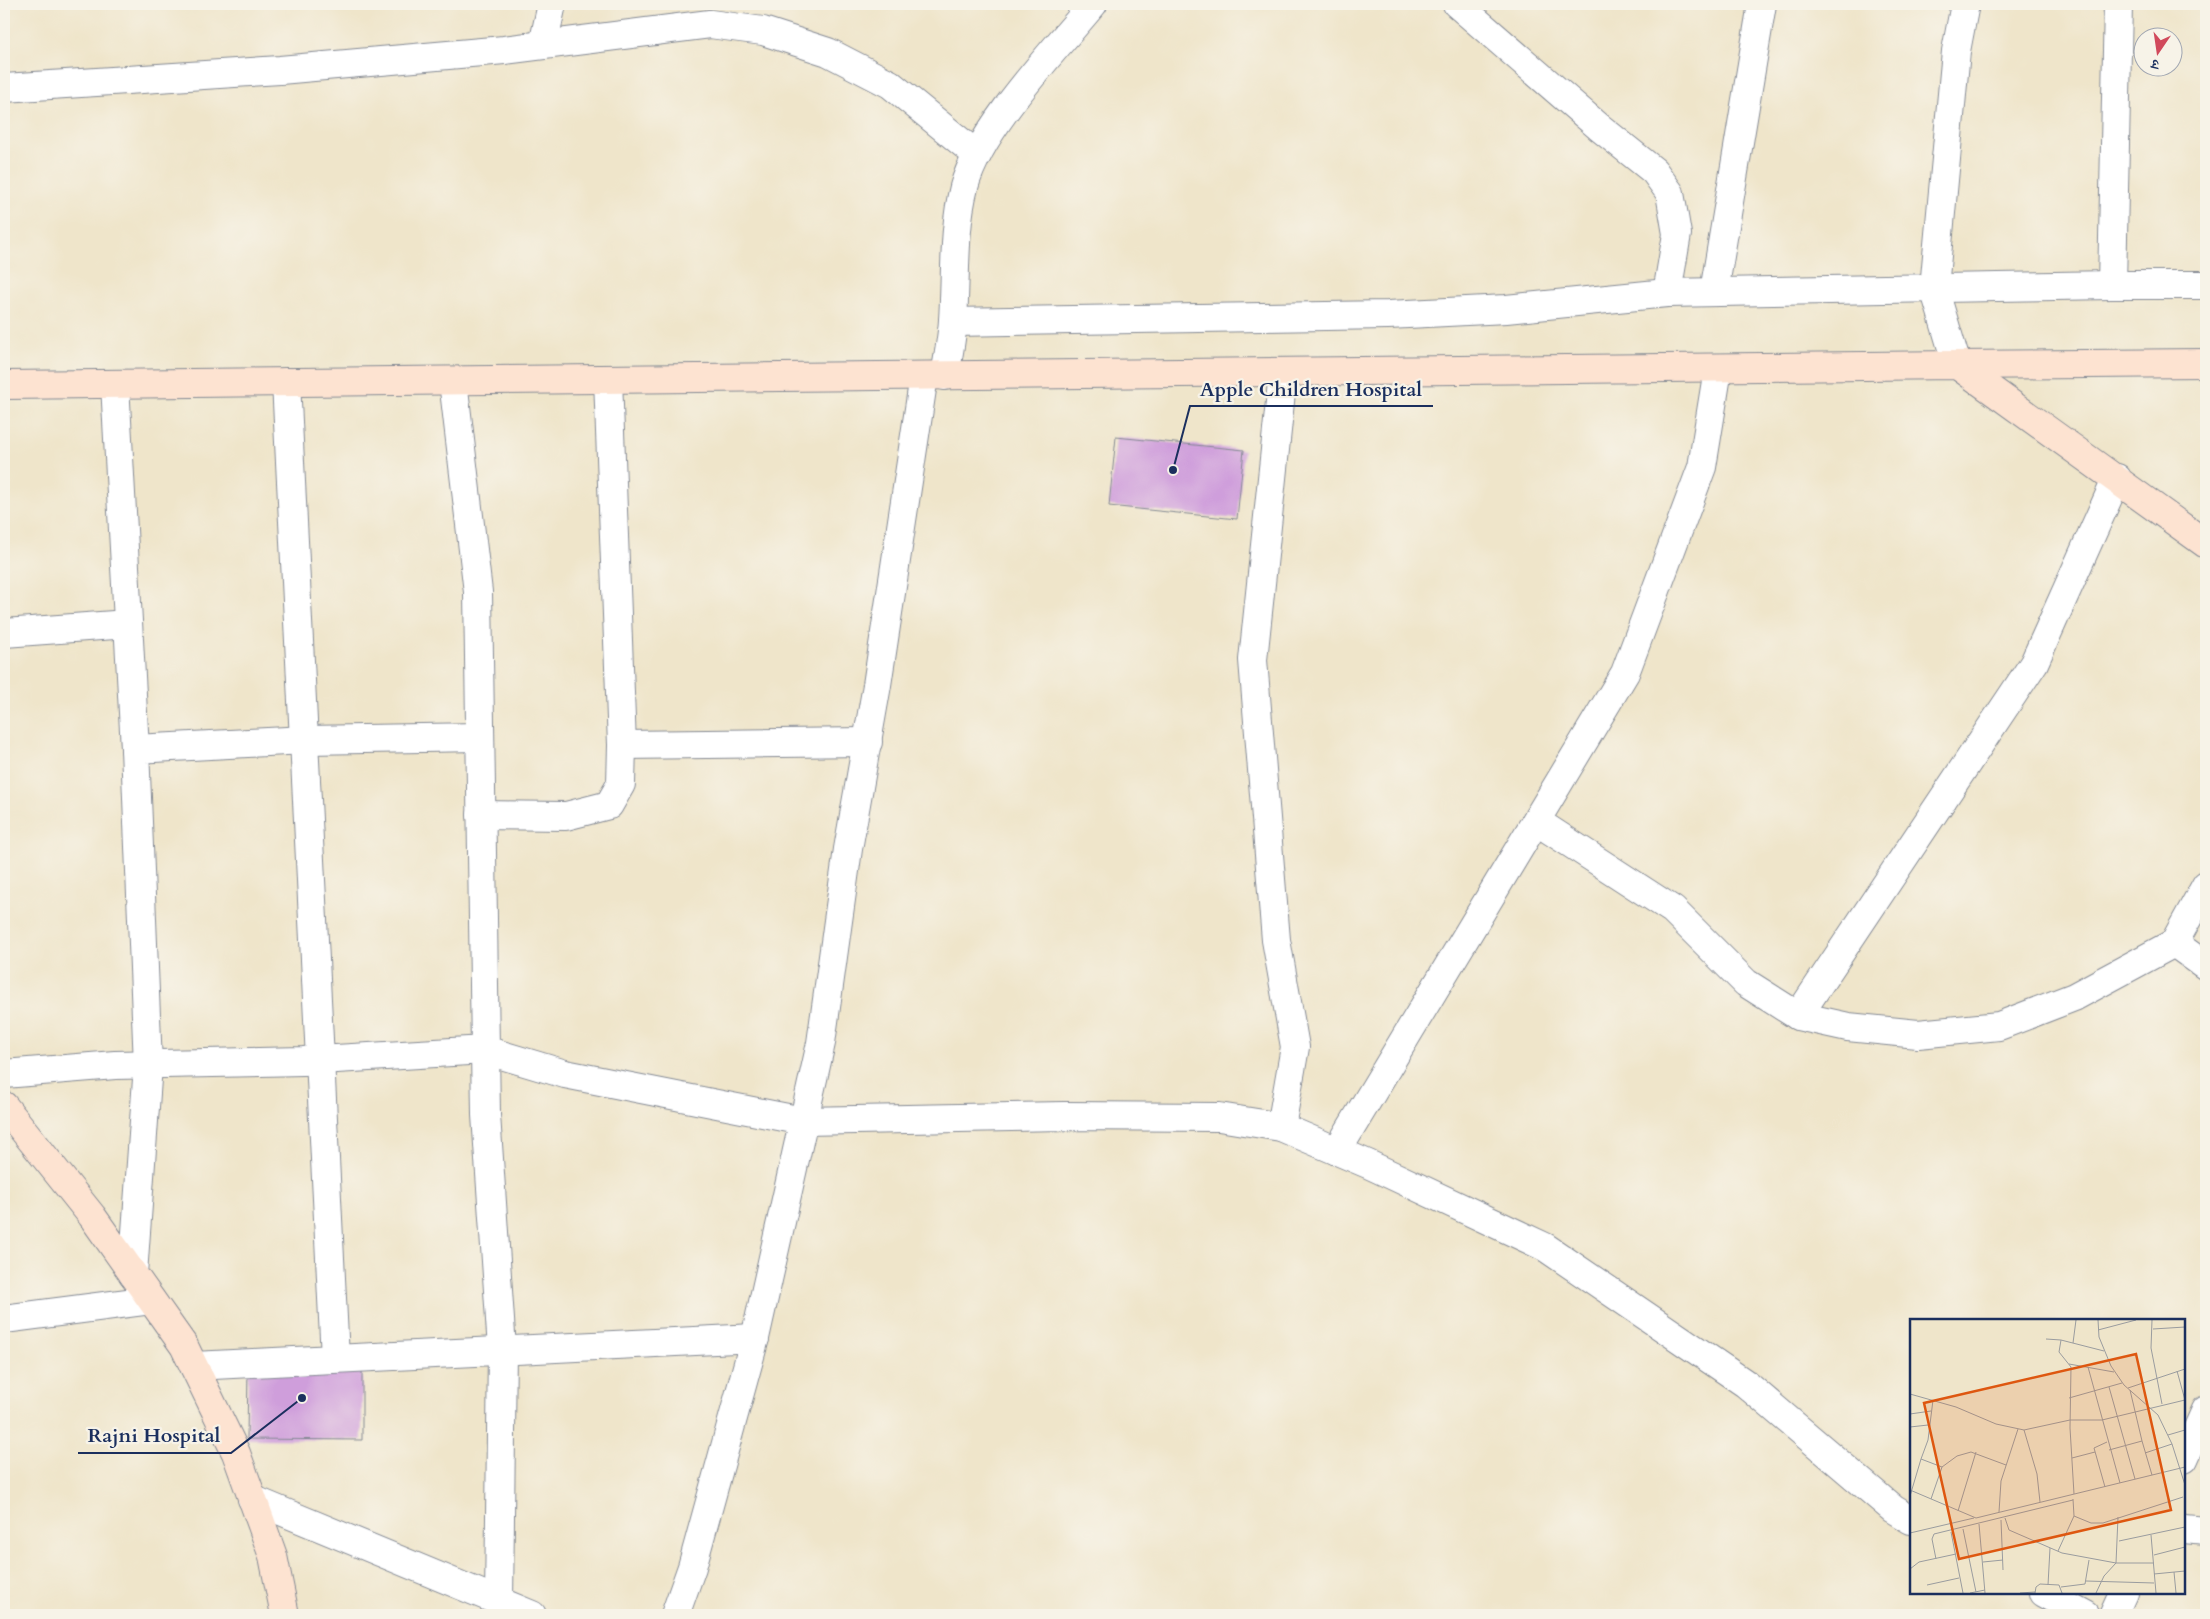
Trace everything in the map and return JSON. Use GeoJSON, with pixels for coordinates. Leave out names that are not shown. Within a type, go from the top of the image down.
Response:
{"type":"FeatureCollection","features":[{"type":"Feature","properties":{"kind":"street"},"geometry":{"type":"LineString","coordinates":[[543,45],[552,4]]}},
{"type":"Feature","properties":{"kind":"street"},"geometry":{"type":"LineString","coordinates":[[675,1615],[692,1567],[755,1338],[821,1043],[848,849],[934,376],[953,322],[958,218],[964,186],[977,155],[1006,109],[1093,4]]}},
{"type":"Feature","properties":{"kind":"street"},"geometry":{"type":"LineString","coordinates":[[1457,4],[1599,127],[1654,171],[1670,192],[1677,234],[1668,293]]}},
{"type":"Feature","properties":{"kind":"street"},"geometry":{"type":"LineString","coordinates":[[1714,292],[1762,4]]}},
{"type":"Feature","properties":{"kind":"street"},"geometry":{"type":"LineString","coordinates":[[1965,4],[1956,51],[1934,288],[1957,365],[2117,478],[2206,544]]}},
{"type":"Feature","properties":{"kind":"street"},"geometry":{"type":"LineString","coordinates":[[2112,284],[2118,4]]}},
{"type":"Feature","properties":{"kind":"street"},"geometry":{"type":"LineString","coordinates":[[4,88],[280,70],[543,45],[710,24],[763,31],[828,52],[890,84],[977,155]]}},
{"type":"Feature","properties":{"kind":"street"},"geometry":{"type":"LineString","coordinates":[[953,322],[1388,315],[1506,309],[1668,293],[2112,284],[2206,285]]}},
{"type":"Feature","properties":{"kind":"street"},"geometry":{"type":"LineString","coordinates":[[4,384],[2206,363]]}},
{"type":"Feature","properties":{"kind":"street"},"geometry":{"type":"LineString","coordinates":[[1337,1151],[1626,673],[1702,467],[1718,369]]}},
{"type":"Feature","properties":{"kind":"street"},"geometry":{"type":"LineString","coordinates":[[1281,1127],[1295,1047],[1276,940],[1253,660],[1283,373]]}},
{"type":"Feature","properties":{"kind":"street"},"geometry":{"type":"LineString","coordinates":[[481,815],[566,816],[609,805],[621,784],[622,745],[608,379]]}},
{"type":"Feature","properties":{"kind":"street"},"geometry":{"type":"LineString","coordinates":[[453,381],[478,592],[486,1115],[502,1349],[499,1602]]}},
{"type":"Feature","properties":{"kind":"street"},"geometry":{"type":"LineString","coordinates":[[286,382],[306,740],[335,1358]]}},
{"type":"Feature","properties":{"kind":"street"},"geometry":{"type":"LineString","coordinates":[[114,384],[128,624],[148,1065],[133,1274]]}},
{"type":"Feature","properties":{"kind":"street"},"geometry":{"type":"LineString","coordinates":[[1798,1016],[2034,663],[2117,478]]}},
{"type":"Feature","properties":{"kind":"street"},"geometry":{"type":"LineString","coordinates":[[4,633],[128,624]]}},
{"type":"Feature","properties":{"kind":"street"},"geometry":{"type":"LineString","coordinates":[[134,749],[306,740],[480,737]]}},
{"type":"Feature","properties":{"kind":"street"},"geometry":{"type":"LineString","coordinates":[[622,745],[868,742]]}},
{"type":"Feature","properties":{"kind":"street"},"geometry":{"type":"LineString","coordinates":[[1536,821],[1673,910],[1746,983],[1798,1016],[1848,1027],[1918,1034],[1999,1026],[2074,997],[2174,943],[2206,885]]}},
{"type":"Feature","properties":{"kind":"street"},"geometry":{"type":"LineString","coordinates":[[2174,943],[2206,966]]}},
{"type":"Feature","properties":{"kind":"street"},"geometry":{"type":"LineString","coordinates":[[4,1074],[148,1065],[320,1060],[485,1050],[564,1074],[803,1121],[1064,1116],[1220,1117],[1281,1127],[1545,1247],[1746,1384],[1893,1509],[1910,1519]]}},
{"type":"Feature","properties":{"kind":"street"},"geometry":{"type":"LineString","coordinates":[[4,1106],[92,1216],[184,1346],[236,1453],[273,1556],[285,1615]]}},
{"type":"Feature","properties":{"kind":"street"},"geometry":{"type":"LineString","coordinates":[[4,1319],[151,1300]]}},
{"type":"Feature","properties":{"kind":"street"},"geometry":{"type":"LineString","coordinates":[[194,1366],[502,1349],[755,1338]]}},
{"type":"Feature","properties":{"kind":"street"},"geometry":{"type":"LineString","coordinates":[[2185,1457],[2206,1410]]}},
{"type":"Feature","properties":{"kind":"street"},"geometry":{"type":"LineString","coordinates":[[252,1499],[532,1615]]}},
{"type":"Feature","properties":{"kind":"street"},"geometry":{"type":"LineString","coordinates":[[2185,1529],[2206,1531]]}},
{"type":"Feature","properties":{"kind":"street"},"geometry":{"type":"LineString","coordinates":[[2046,1594],[2085,1615]]}},
{"type":"Feature","properties":{"kind":"street"},"geometry":{"type":"LineString","coordinates":[[2113,1615],[2123,1594]]}},
{"type":"Feature","properties":{"kind":"building"},"geometry":{"type":"Polygon","coordinates":[[[1116,437],[1244,450],[1237,519],[1109,506],[1116,437]]]}},
{"type":"Feature","properties":{"kind":"building"},"geometry":{"type":"Polygon","coordinates":[[[248,1367],[362,1368],[362,1440],[247,1439],[248,1367]]]}},
{"type":"Feature","properties":{"kind":"place","name":"Apple Children Hospital"},"geometry":{"type":"Point","coordinates":[1173,470]}},
{"type":"Feature","properties":{"kind":"place","name":"Rajni Hospital"},"geometry":{"type":"Point","coordinates":[302,1398]}}]}
